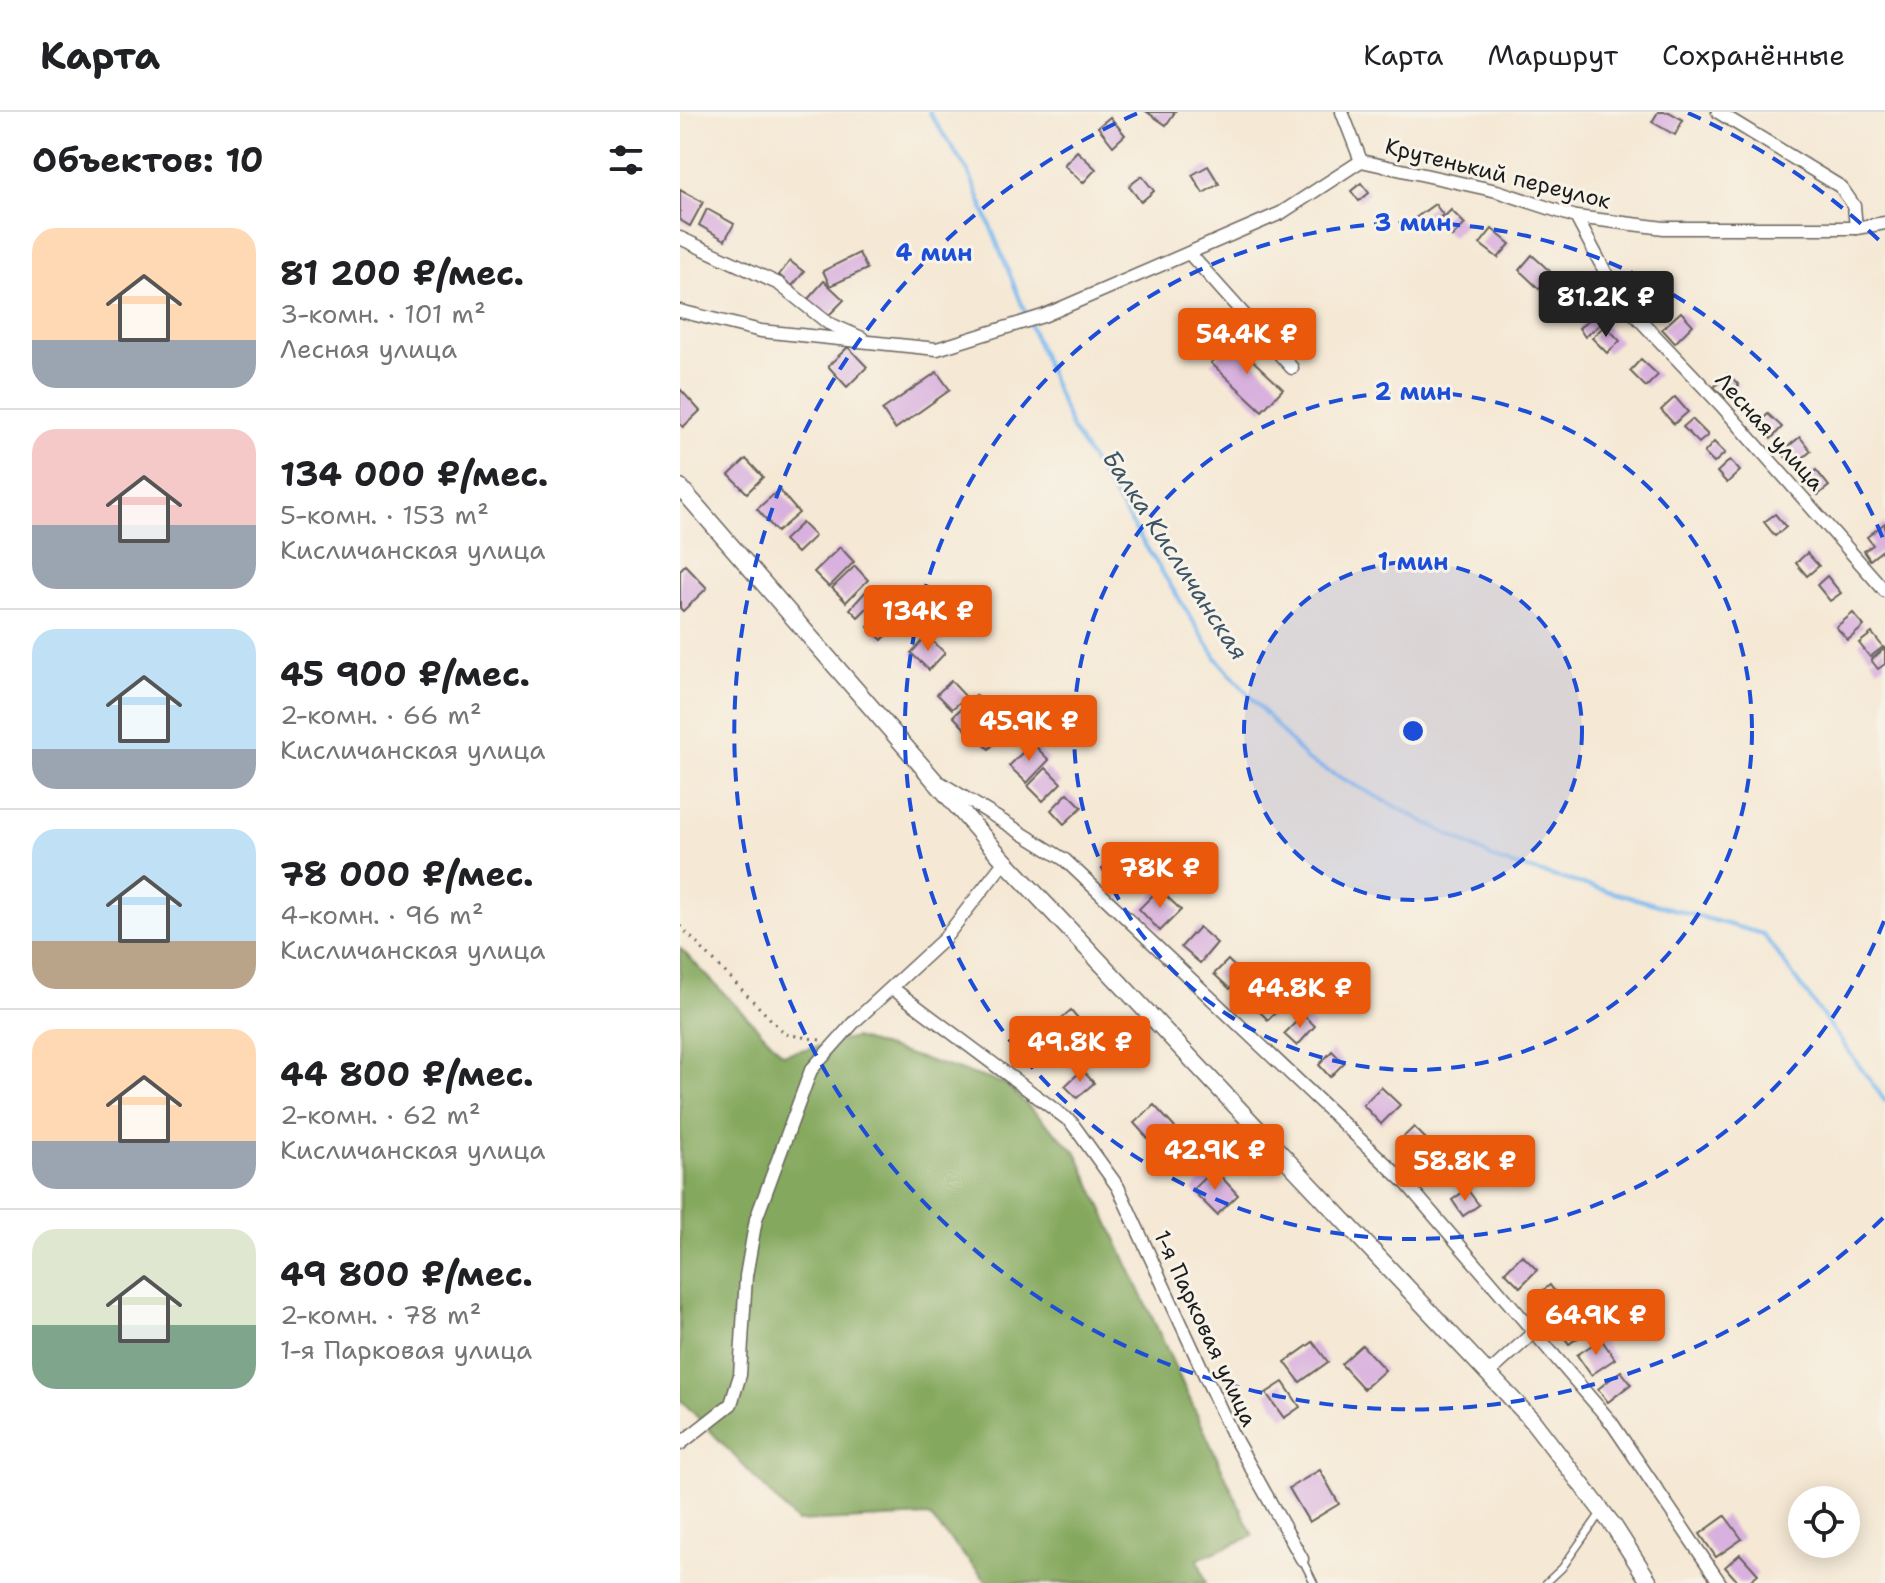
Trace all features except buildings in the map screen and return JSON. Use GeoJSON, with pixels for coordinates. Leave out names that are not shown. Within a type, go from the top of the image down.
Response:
{"type":"FeatureCollection","features":[{"type":"Feature","properties":{"kind":"street"},"geometry":{"type":"LineString","coordinates":[[1342,112],[1361,161]]}},
{"type":"Feature","properties":{"kind":"street"},"geometry":{"type":"LineString","coordinates":[[1718,112],[1841,187],[1854,206],[1856,228]]}},
{"type":"Feature","properties":{"kind":"street","name":"Крутенький переулок"},"geometry":{"type":"LineString","coordinates":[[876,344],[937,349],[1043,316],[1281,213],[1361,161],[1497,191],[1576,217],[1664,228],[1856,228],[1885,223]]}},
{"type":"Feature","properties":{"kind":"street","name":"Лесная улица"},"geometry":{"type":"LineString","coordinates":[[1576,217],[1619,298],[1721,405],[1885,591]]}},
{"type":"Feature","properties":{"kind":"street"},"geometry":{"type":"LineString","coordinates":[[680,238],[779,284],[828,323],[876,344]]}},
{"type":"Feature","properties":{"kind":"street"},"geometry":{"type":"LineString","coordinates":[[1189,253],[1292,368]]}},
{"type":"Feature","properties":{"kind":"street"},"geometry":{"type":"LineString","coordinates":[[680,311],[761,331],[876,344]]}},
{"type":"Feature","properties":{"kind":"street"},"geometry":{"type":"LineString","coordinates":[[680,487],[1005,861],[1531,1419],[1602,1511],[1650,1583]]}},
{"type":"Feature","properties":{"kind":"street"},"geometry":{"type":"LineString","coordinates":[[935,779],[1065,860],[1407,1184],[1611,1422],[1720,1583]]}},
{"type":"Feature","properties":{"kind":"street"},"geometry":{"type":"LineString","coordinates":[[680,1444],[731,1404],[740,1375],[746,1276],[756,1219],[811,1070],[836,1042],[944,939],[1005,861]]}},
{"type":"Feature","properties":{"kind":"street","name":"1-я Парковая улица"},"geometry":{"type":"LineString","coordinates":[[892,988],[1071,1122],[1118,1187],[1231,1432],[1302,1559]]}},
{"type":"Feature","properties":{"kind":"street"},"geometry":{"type":"LineString","coordinates":[[1488,1374],[1534,1332]]}},
{"type":"Feature","properties":{"kind":"lane"},"geometry":{"type":"LineString","coordinates":[[1546,1583],[1562,1568],[1602,1511]]}},
{"type":"Feature","properties":{"kind":"lane","name":"1-я Парковая улица"},"geometry":{"type":"LineString","coordinates":[[1302,1559],[1314,1583]]}},
{"type":"Feature","properties":{"kind":"path"},"geometry":{"type":"LineString","coordinates":[[680,926],[785,1034],[836,1042]]}},
{"type":"Feature","properties":{"kind":"green space"},"geometry":{"type":"Polygon","coordinates":[[[680,948],[783,1054],[855,1038],[1005,1084],[1076,1152],[1253,1536],[1198,1559],[1206,1583],[988,1583],[929,1516],[797,1522],[680,1401],[680,948]]]}},
{"type":"Feature","properties":{"kind":"waterway","name":"Балка Кисличанская"},"geometry":{"type":"LineString","coordinates":[[929,112],[969,173],[1072,429],[1217,659],[1307,760],[1499,861],[1763,934],[1885,1101]]}}]}
